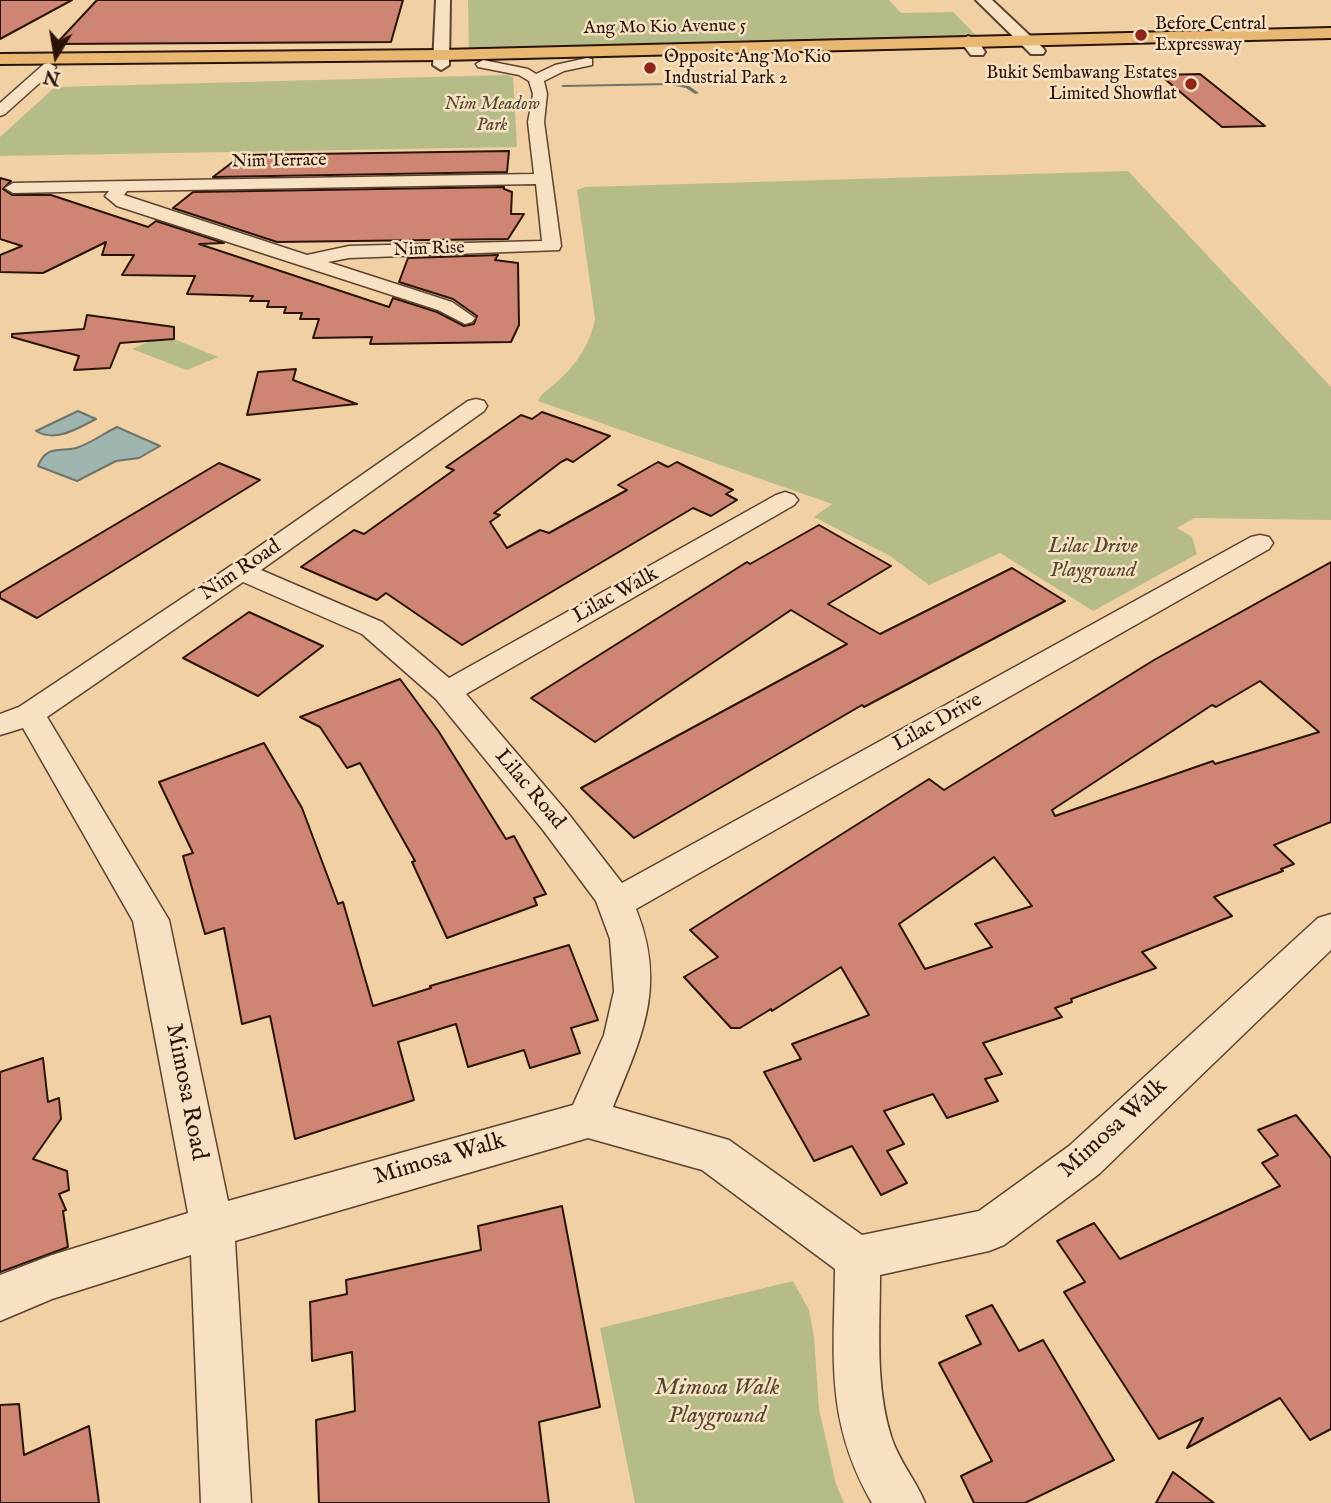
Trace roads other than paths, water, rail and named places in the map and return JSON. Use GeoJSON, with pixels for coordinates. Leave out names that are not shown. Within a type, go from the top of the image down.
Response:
{"type":"FeatureCollection","features":[{"type":"Feature","properties":{"kind":"main road","name":"Ang Mo Kio Avenue 5"},"geometry":{"type":"LineString","coordinates":[[972,47],[988,24],[1025,40],[1331,44]]}},
{"type":"Feature","properties":{"kind":"main road","name":"Ang Mo Kio Avenue 5"},"geometry":{"type":"LineString","coordinates":[[1025,40],[1331,33]]}},
{"type":"Feature","properties":{"kind":"main road","name":"Ang Mo Kio Avenue 5"},"geometry":{"type":"LineString","coordinates":[[0,67],[972,47]]}},
{"type":"Feature","properties":{"kind":"main road","name":"Ang Mo Kio Avenue 5"},"geometry":{"type":"LineString","coordinates":[[0,59],[442,60],[483,64],[972,47]]}},
{"type":"Feature","properties":{"kind":"street"},"geometry":{"type":"LineString","coordinates":[[442,60],[443,0]]}},
{"type":"Feature","properties":{"kind":"street"},"geometry":{"type":"LineString","coordinates":[[988,24],[1025,40]]}},
{"type":"Feature","properties":{"kind":"street"},"geometry":{"type":"LineString","coordinates":[[536,79],[559,68],[587,62]]}},
{"type":"Feature","properties":{"kind":"street"},"geometry":{"type":"LineString","coordinates":[[483,64],[523,72],[536,79],[540,94],[536,122],[545,179]]}},
{"type":"Feature","properties":{"kind":"street"},"geometry":{"type":"LineString","coordinates":[[0,111],[49,67]]}},
{"type":"Feature","properties":{"kind":"street","name":"Nim Terrace"},"geometry":{"type":"LineString","coordinates":[[13,188],[545,179]]}},
{"type":"Feature","properties":{"kind":"street","name":"Nim Rise"},"geometry":{"type":"LineString","coordinates":[[307,261],[349,252],[552,246],[545,179]]}},
{"type":"Feature","properties":{"kind":"street","name":"Nim Rise"},"geometry":{"type":"LineString","coordinates":[[122,186],[114,196],[123,202],[445,306],[465,318]]}},
{"type":"Feature","properties":{"kind":"street","name":"Nim Road"},"geometry":{"type":"LineString","coordinates":[[15,720],[241,571],[476,406]]}},
{"type":"Feature","properties":{"kind":"street","name":"Lilac Walk"},"geometry":{"type":"LineString","coordinates":[[447,692],[785,500]]}},
{"type":"Feature","properties":{"kind":"street","name":"Lilac Drive"},"geometry":{"type":"LineString","coordinates":[[616,903],[1260,543]]}},
{"type":"Feature","properties":{"kind":"street","name":"Lilac Road"},"geometry":{"type":"LineString","coordinates":[[241,571],[372,628],[447,692],[555,821],[616,903],[631,956],[632,1001],[627,1024],[588,1119]]}},
{"type":"Feature","properties":{"kind":"street","name":"Mimosa Road"},"geometry":{"type":"LineString","coordinates":[[15,720],[151,920],[212,1227],[226,1503]]}},
{"type":"Feature","properties":{"kind":"street","name":"Mimosa Walk"},"geometry":{"type":"LineString","coordinates":[[857,1258],[989,1230],[1084,1160],[1331,929]]}},
{"type":"Feature","properties":{"kind":"street"},"geometry":{"type":"LineString","coordinates":[[588,1119],[714,1154],[857,1258],[859,1406],[866,1437],[877,1464],[900,1503]]}},
{"type":"Feature","properties":{"kind":"street","name":"Mimosa Walk"},"geometry":{"type":"LineString","coordinates":[[0,1298],[52,1277],[212,1227],[413,1167],[588,1119]]}},
{"type":"Feature","properties":{"kind":"water"},"geometry":{"type":"Polygon","coordinates":[[[78,411],[96,419],[59,435],[36,431],[78,411]]]}},
{"type":"Feature","properties":{"kind":"water"},"geometry":{"type":"Polygon","coordinates":[[[117,427],[160,446],[139,458],[116,461],[77,481],[38,466],[49,452],[76,448],[117,427]]]}},
{"type":"Feature","properties":{"kind":"waterway"},"geometry":{"type":"LineString","coordinates":[[563,86],[671,84],[687,87],[697,93]]}},
{"type":"Feature","properties":{"kind":"place","name":"Before Central Expressway"},"geometry":{"type":"Point","coordinates":[1141,35]}},
{"type":"Feature","properties":{"kind":"place","name":"Opposite Ang Mo Kio Industrial Park 2"},"geometry":{"type":"Point","coordinates":[650,68]}},
{"type":"Feature","properties":{"kind":"place","name":"Bukit Sembawang Estates Limited Showflat"},"geometry":{"type":"Point","coordinates":[1191,84]}},
{"type":"Feature","properties":{"kind":"park label","name":"Nim Meadow Park"},"geometry":{"type":"Point","coordinates":[492,115]}},
{"type":"Feature","properties":{"kind":"park label","name":"Lilac Drive Playground"},"geometry":{"type":"Point","coordinates":[1093,560]}},
{"type":"Feature","properties":{"kind":"park label","name":"Mimosa Walk Playground"},"geometry":{"type":"Point","coordinates":[717,1403]}}]}
